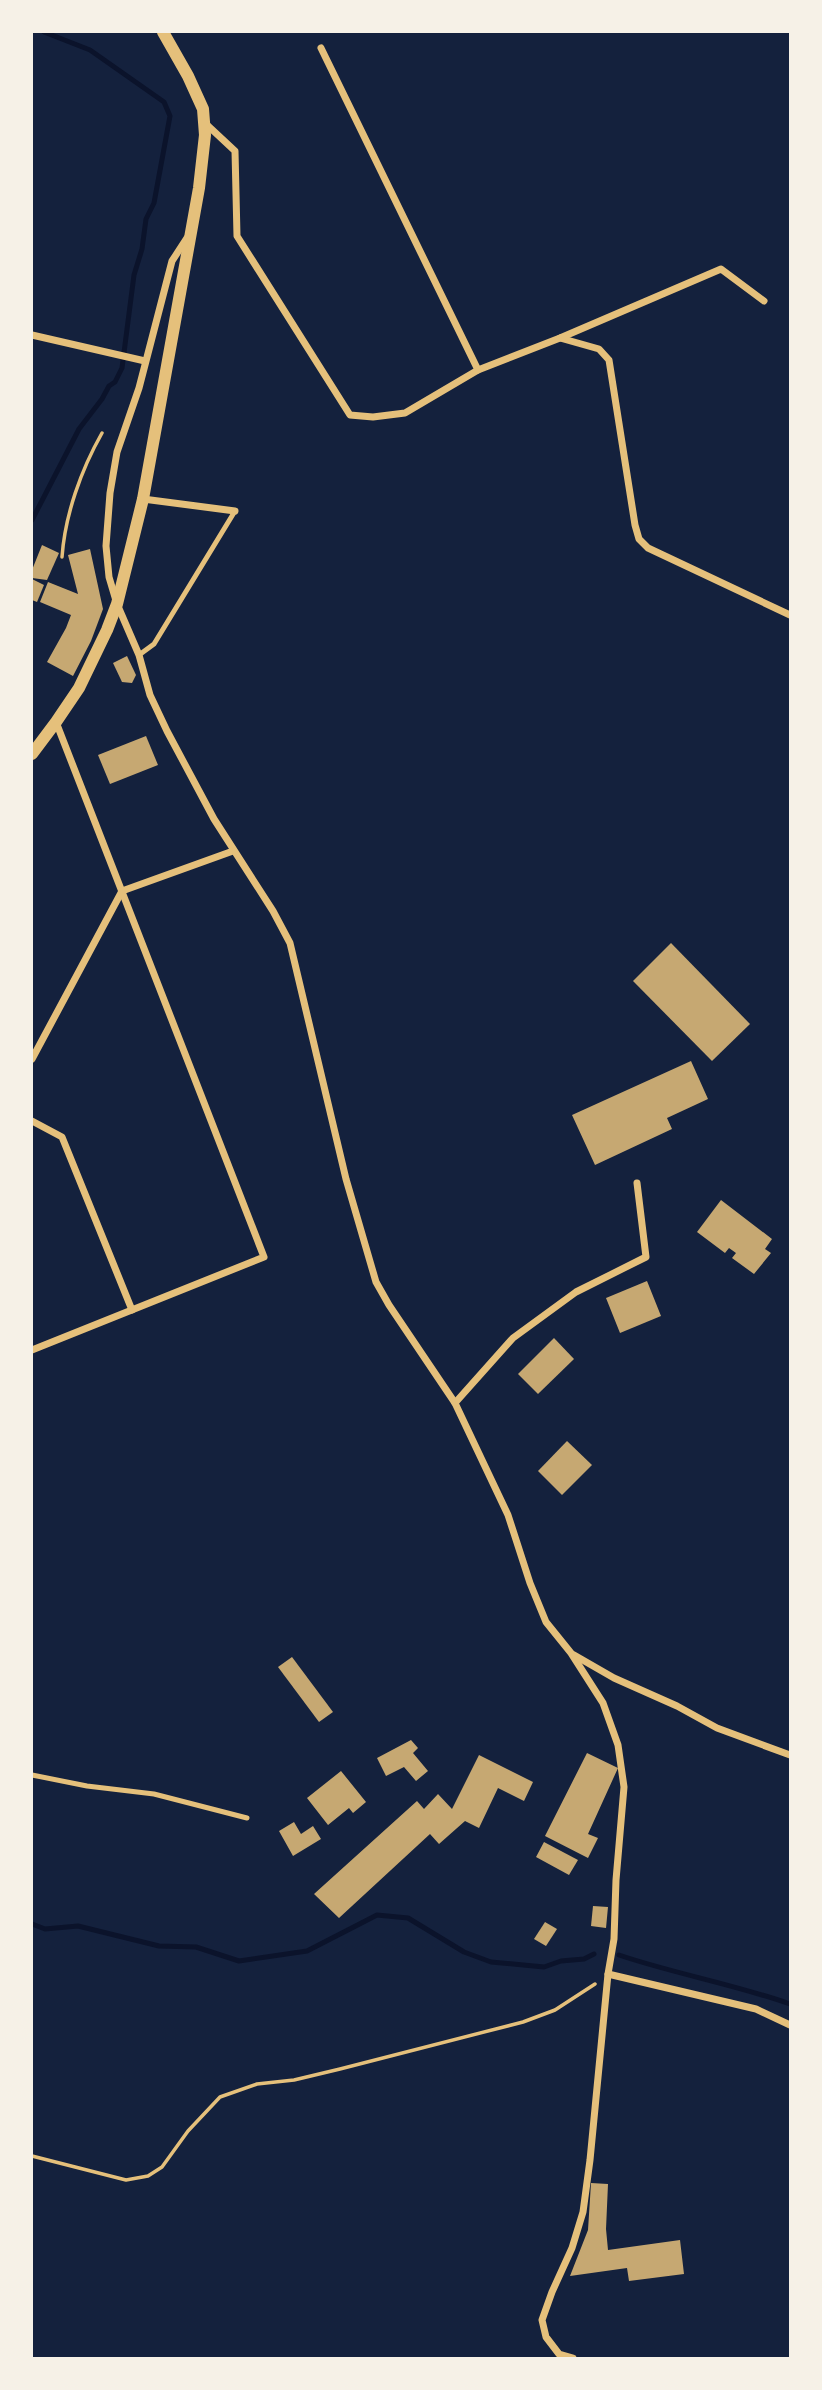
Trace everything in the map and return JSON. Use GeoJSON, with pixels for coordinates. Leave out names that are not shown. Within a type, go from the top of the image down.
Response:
{"type":"FeatureCollection","features":[{"type":"Feature","properties":{"kind":"street"},"geometry":{"type":"LineString","coordinates":[[32,754],[79,688],[107,630],[117,604],[143,499],[199,188],[205,135],[203,109],[163,32]]}},
{"type":"Feature","properties":{"kind":"street"},"geometry":{"type":"LineString","coordinates":[[321,48],[478,370]]}},
{"type":"Feature","properties":{"kind":"street"},"geometry":{"type":"LineString","coordinates":[[204,123],[235,150],[237,236],[350,415],[373,417],[405,412],[478,370],[721,269],[764,301]]}},
{"type":"Feature","properties":{"kind":"street"},"geometry":{"type":"LineString","coordinates":[[191,232],[172,261],[139,388],[117,452],[110,493],[106,546],[109,577],[117,604],[139,655],[150,695],[233,851],[273,911],[290,943],[346,1180],[376,1282],[454,1403],[508,1515],[546,1622],[603,1703],[618,1745],[624,1787],[614,1939],[607,1974],[583,2213],[572,2248],[542,2320],[546,2337],[559,2354],[573,2358]]}},
{"type":"Feature","properties":{"kind":"street"},"geometry":{"type":"LineString","coordinates":[[32,335],[145,360]]}},
{"type":"Feature","properties":{"kind":"street"},"geometry":{"type":"LineString","coordinates":[[560,338],[599,349],[609,360],[639,539],[648,548],[681,565],[790,615]]}},
{"type":"Feature","properties":{"kind":"street"},"geometry":{"type":"LineString","coordinates":[[143,499],[235,511]]}},
{"type":"Feature","properties":{"kind":"street"},"geometry":{"type":"LineString","coordinates":[[32,1350],[264,1257],[56,722]]}},
{"type":"Feature","properties":{"kind":"street"},"geometry":{"type":"LineString","coordinates":[[32,1059],[122,891],[233,851]]}},
{"type":"Feature","properties":{"kind":"street"},"geometry":{"type":"LineString","coordinates":[[32,1121],[62,1137],[132,1310]]}},
{"type":"Feature","properties":{"kind":"street"},"geometry":{"type":"LineString","coordinates":[[454,1403],[513,1338],[576,1292],[646,1257],[637,1183]]}},
{"type":"Feature","properties":{"kind":"street"},"geometry":{"type":"LineString","coordinates":[[570,1653],[614,1678],[677,1706],[717,1728],[790,1755]]}},
{"type":"Feature","properties":{"kind":"street"},"geometry":{"type":"LineString","coordinates":[[607,1974],[756,2009],[790,2025]]}},
{"type":"Feature","properties":{"kind":"lane"},"geometry":{"type":"LineString","coordinates":[[139,655],[154,644],[235,511]]}},
{"type":"Feature","properties":{"kind":"lane"},"geometry":{"type":"LineString","coordinates":[[32,1775],[87,1786],[153,1794],[247,1818]]}},
{"type":"Feature","properties":{"kind":"path"},"geometry":{"type":"LineString","coordinates":[[62,558],[64,531],[93,447],[102,433]]}},
{"type":"Feature","properties":{"kind":"path"},"geometry":{"type":"LineString","coordinates":[[32,2156],[127,2180],[148,2176],[162,2167],[188,2131],[220,2097],[257,2084],[294,2080],[523,2022],[555,2010],[607,1974]]}},
{"type":"Feature","properties":{"kind":"building"},"geometry":{"type":"Polygon","coordinates":[[[42,545],[59,553],[47,580],[32,578],[32,570],[42,545]]]}},
{"type":"Feature","properties":{"kind":"building"},"geometry":{"type":"Polygon","coordinates":[[[90,549],[103,609],[91,641],[73,676],[47,662],[71,615],[40,602],[48,582],[78,594],[68,555],[90,549]]]}},
{"type":"Feature","properties":{"kind":"building"},"geometry":{"type":"Polygon","coordinates":[[[32,579],[44,585],[37,602],[32,600],[32,579]]]}},
{"type":"Feature","properties":{"kind":"building"},"geometry":{"type":"Polygon","coordinates":[[[127,656],[136,675],[132,683],[122,682],[113,663],[127,656]]]}},
{"type":"Feature","properties":{"kind":"building"},"geometry":{"type":"Polygon","coordinates":[[[146,736],[158,765],[110,784],[98,755],[146,736]]]}},
{"type":"Feature","properties":{"kind":"building"},"geometry":{"type":"Polygon","coordinates":[[[671,943],[750,1024],[712,1061],[633,981],[671,943]]]}},
{"type":"Feature","properties":{"kind":"building"},"geometry":{"type":"Polygon","coordinates":[[[691,1061],[708,1099],[667,1118],[672,1129],[595,1165],[572,1115],[691,1061]]]}},
{"type":"Feature","properties":{"kind":"building"},"geometry":{"type":"Polygon","coordinates":[[[721,1200],[772,1239],[765,1249],[771,1253],[754,1274],[732,1258],[736,1253],[729,1248],[725,1253],[697,1232],[721,1200]]]}},
{"type":"Feature","properties":{"kind":"building"},"geometry":{"type":"Polygon","coordinates":[[[647,1281],[661,1316],[620,1333],[606,1298],[647,1281]]]}},
{"type":"Feature","properties":{"kind":"building"},"geometry":{"type":"Polygon","coordinates":[[[554,1338],[574,1359],[538,1394],[518,1374],[554,1338]]]}},
{"type":"Feature","properties":{"kind":"building"},"geometry":{"type":"Polygon","coordinates":[[[567,1441],[592,1465],[562,1495],[538,1471],[567,1441]]]}},
{"type":"Feature","properties":{"kind":"building"},"geometry":{"type":"Polygon","coordinates":[[[292,1657],[333,1712],[319,1722],[278,1667],[292,1657]]]}},
{"type":"Feature","properties":{"kind":"building"},"geometry":{"type":"Polygon","coordinates":[[[411,1740],[418,1748],[413,1753],[428,1771],[416,1781],[404,1767],[386,1776],[377,1758],[411,1740]]]}},
{"type":"Feature","properties":{"kind":"building"},"geometry":{"type":"Polygon","coordinates":[[[587,1753],[618,1768],[588,1834],[598,1838],[588,1858],[545,1836],[587,1753]]]}},
{"type":"Feature","properties":{"kind":"building"},"geometry":{"type":"Polygon","coordinates":[[[479,1755],[533,1782],[524,1801],[498,1788],[479,1828],[465,1821],[439,1844],[430,1834],[339,1918],[314,1894],[417,1801],[424,1809],[438,1794],[452,1809],[479,1755]]]}},
{"type":"Feature","properties":{"kind":"building"},"geometry":{"type":"Polygon","coordinates":[[[341,1771],[366,1802],[353,1813],[349,1808],[328,1825],[307,1798],[341,1771]]]}},
{"type":"Feature","properties":{"kind":"building"},"geometry":{"type":"Polygon","coordinates":[[[294,1822],[301,1834],[313,1826],[321,1839],[293,1856],[279,1831],[294,1822]]]}},
{"type":"Feature","properties":{"kind":"building"},"geometry":{"type":"Polygon","coordinates":[[[544,1842],[578,1860],[569,1875],[536,1857],[544,1842]]]}},
{"type":"Feature","properties":{"kind":"building"},"geometry":{"type":"Polygon","coordinates":[[[593,1906],[608,1907],[606,1928],[591,1926],[593,1906]]]}},
{"type":"Feature","properties":{"kind":"building"},"geometry":{"type":"Polygon","coordinates":[[[545,1922],[557,1929],[546,1946],[534,1939],[545,1922]]]}},
{"type":"Feature","properties":{"kind":"building"},"geometry":{"type":"Polygon","coordinates":[[[591,2183],[608,2184],[608,2250],[680,2240],[684,2274],[629,2281],[627,2268],[570,2276],[588,2230],[591,2183]]]}},
{"type":"Feature","properties":{"kind":"waterway"},"geometry":{"type":"LineString","coordinates":[[32,520],[79,429],[109,386],[115,382],[122,368],[134,275],[142,249],[146,219],[154,203],[170,116],[164,102],[90,50],[44,32]]}},
{"type":"Feature","properties":{"kind":"waterway"},"geometry":{"type":"LineString","coordinates":[[32,1924],[45,1929],[78,1926],[159,1946],[196,1947],[239,1961],[307,1951],[377,1915],[408,1918],[464,1952],[491,1962],[544,1967],[561,1961],[584,1959],[594,1954]]}},
{"type":"Feature","properties":{"kind":"waterway"},"geometry":{"type":"LineString","coordinates":[[619,1955],[790,2004]]}}]}
